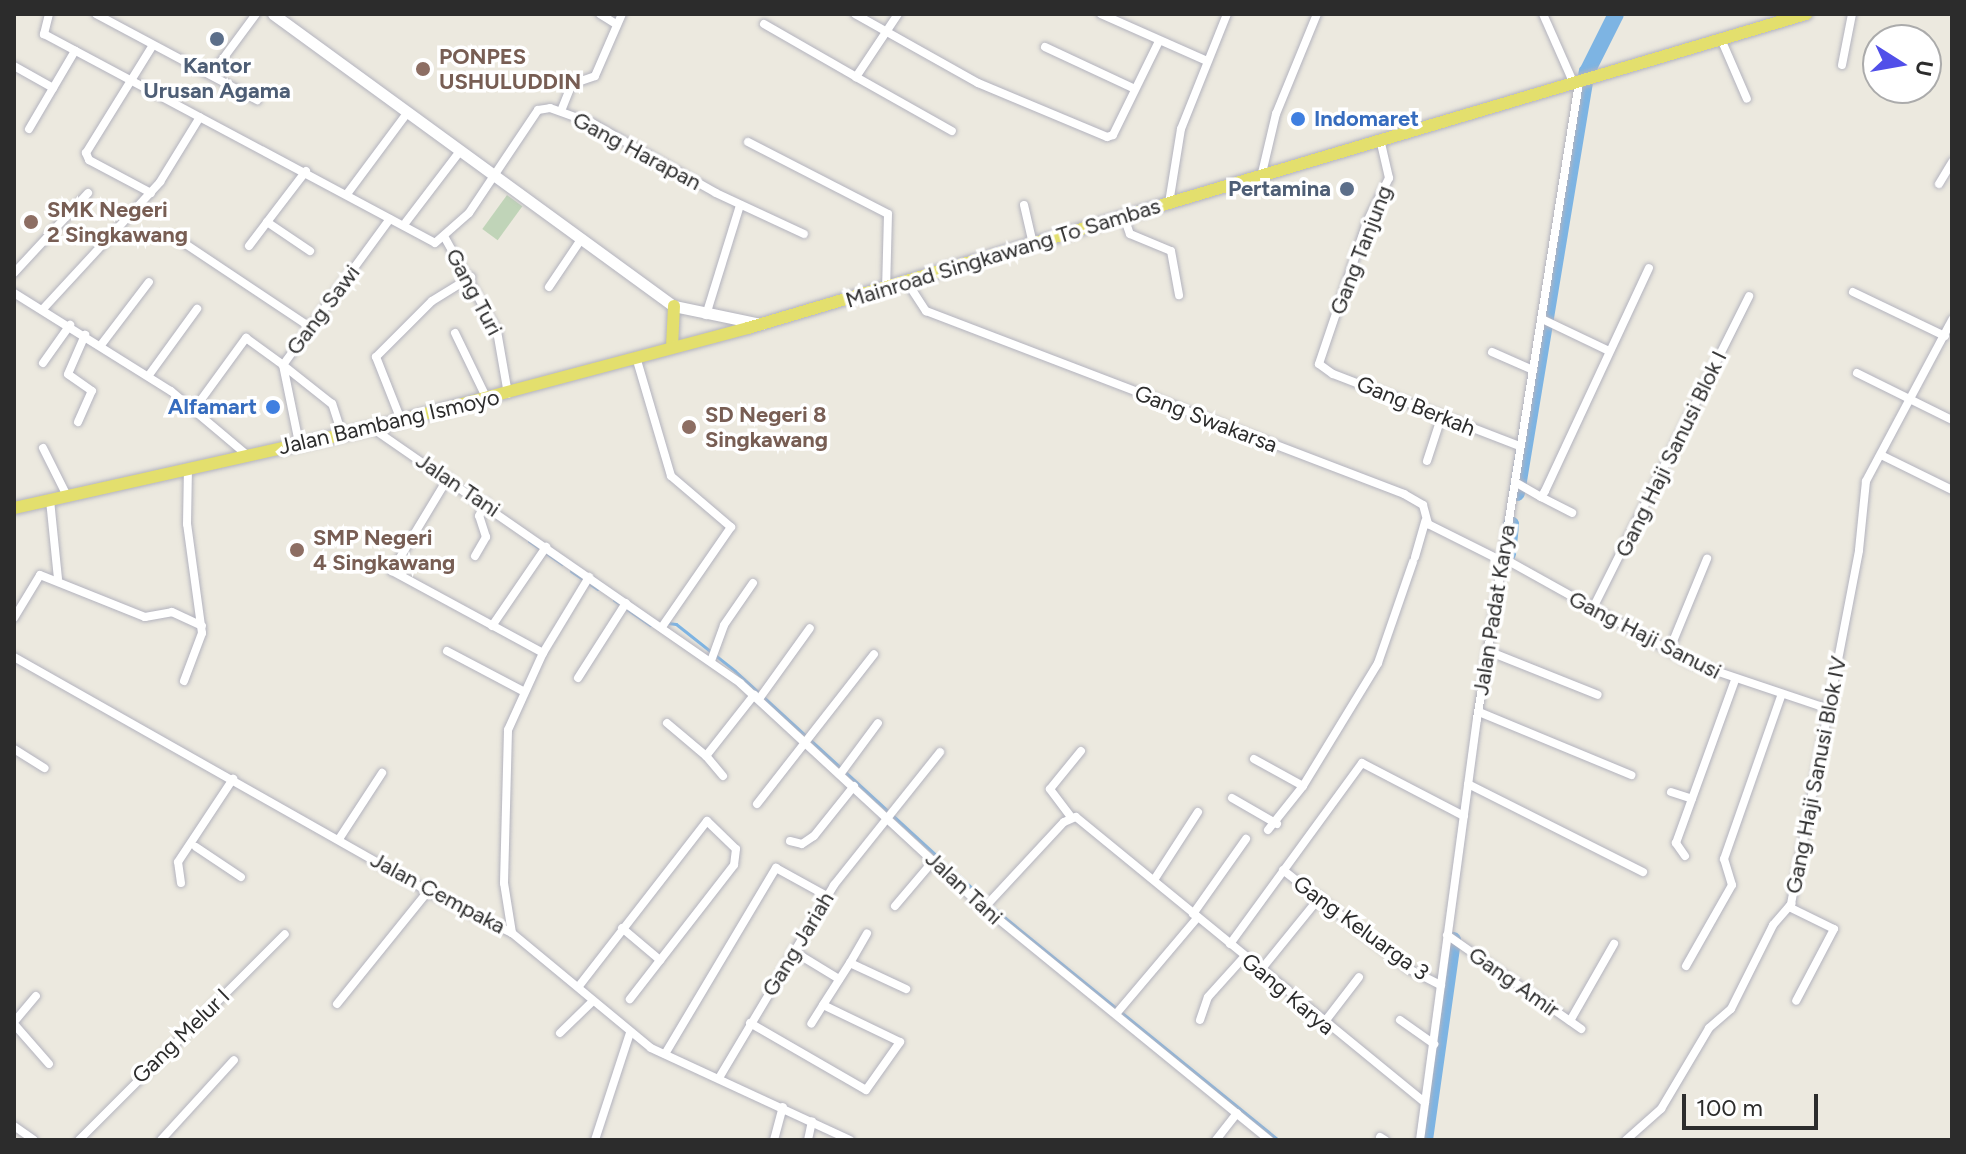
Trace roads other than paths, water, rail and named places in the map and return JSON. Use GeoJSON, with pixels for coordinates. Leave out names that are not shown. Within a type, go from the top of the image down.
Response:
{"type":"FeatureCollection","features":[{"type":"Feature","properties":{"kind":"main road","name":"Mainroad Singkawang To Sambas"},"geometry":{"type":"LineString","coordinates":[[761,324],[886,288],[909,287],[1033,243],[1125,219],[1262,173],[1806,14]]}},
{"type":"Feature","properties":{"kind":"main road"},"geometry":{"type":"LineString","coordinates":[[672,347],[674,306]]}},
{"type":"Feature","properties":{"kind":"main road","name":"Jalan Bambang Ismoyo"},"geometry":{"type":"LineString","coordinates":[[14,508],[51,508],[67,496],[189,475],[247,455],[342,434],[376,430],[401,420],[508,394],[761,324]]}},
{"type":"Feature","properties":{"kind":"street"},"geometry":{"type":"LineString","coordinates":[[49,14],[41,33],[306,171],[390,219]]}},
{"type":"Feature","properties":{"kind":"street"},"geometry":{"type":"LineString","coordinates":[[96,14],[257,100]]}},
{"type":"Feature","properties":{"kind":"street"},"geometry":{"type":"LineString","coordinates":[[211,75],[256,14]]}},
{"type":"Feature","properties":{"kind":"street","name":"Mainroad Singkawang To Sambas"},"geometry":{"type":"LineString","coordinates":[[273,14],[674,306],[706,316],[761,324]]}},
{"type":"Feature","properties":{"kind":"street"},"geometry":{"type":"LineString","coordinates":[[600,14],[616,24]]}},
{"type":"Feature","properties":{"kind":"street"},"geometry":{"type":"LineString","coordinates":[[561,111],[572,84],[595,76],[622,14]]}},
{"type":"Feature","properties":{"kind":"street"},"geometry":{"type":"LineString","coordinates":[[855,14],[987,87],[1107,137],[1113,135],[1159,41]]}},
{"type":"Feature","properties":{"kind":"street"},"geometry":{"type":"LineString","coordinates":[[856,77],[898,14]]}},
{"type":"Feature","properties":{"kind":"street"},"geometry":{"type":"LineString","coordinates":[[1101,14],[1207,61]]}},
{"type":"Feature","properties":{"kind":"street"},"geometry":{"type":"LineString","coordinates":[[1169,203],[1181,129],[1227,14]]}},
{"type":"Feature","properties":{"kind":"street"},"geometry":{"type":"LineString","coordinates":[[1262,173],[1276,114],[1317,14]]}},
{"type":"Feature","properties":{"kind":"street"},"geometry":{"type":"LineString","coordinates":[[1543,14],[1581,82]]}},
{"type":"Feature","properties":{"kind":"street"},"geometry":{"type":"LineString","coordinates":[[1842,65],[1852,14]]}},
{"type":"Feature","properties":{"kind":"street"},"geometry":{"type":"LineString","coordinates":[[764,24],[952,131]]}},
{"type":"Feature","properties":{"kind":"street"},"geometry":{"type":"LineString","coordinates":[[1721,39],[1747,99]]}},
{"type":"Feature","properties":{"kind":"street"},"geometry":{"type":"LineString","coordinates":[[151,193],[86,157],[153,45]]}},
{"type":"Feature","properties":{"kind":"street"},"geometry":{"type":"LineString","coordinates":[[1045,47],[1135,89]]}},
{"type":"Feature","properties":{"kind":"street"},"geometry":{"type":"LineString","coordinates":[[29,129],[75,51]]}},
{"type":"Feature","properties":{"kind":"street"},"geometry":{"type":"LineString","coordinates":[[14,66],[53,88]]}},
{"type":"Feature","properties":{"kind":"street","name":"Jalan Padat Karya"},"geometry":{"type":"LineString","coordinates":[[1420,1140],[1464,816],[1472,787],[1518,483],[1520,446],[1581,82]]}},
{"type":"Feature","properties":{"kind":"street","name":"Gang Harapan"},"geometry":{"type":"LineString","coordinates":[[495,175],[538,110],[561,111],[592,123],[740,205],[804,234]]}},
{"type":"Feature","properties":{"kind":"street"},"geometry":{"type":"LineString","coordinates":[[347,194],[408,112]]}},
{"type":"Feature","properties":{"kind":"street"},"geometry":{"type":"LineString","coordinates":[[43,309],[151,193],[200,117]]}},
{"type":"Feature","properties":{"kind":"street","name":"Gang Tanjung"},"geometry":{"type":"LineString","coordinates":[[1320,360],[1367,222],[1389,178],[1380,139]]}},
{"type":"Feature","properties":{"kind":"street"},"geometry":{"type":"LineString","coordinates":[[748,142],[888,214],[886,288]]}},
{"type":"Feature","properties":{"kind":"street"},"geometry":{"type":"LineString","coordinates":[[406,222],[460,151]]}},
{"type":"Feature","properties":{"kind":"street"},"geometry":{"type":"LineString","coordinates":[[1939,184],[1952,162]]}},
{"type":"Feature","properties":{"kind":"street"},"geometry":{"type":"LineString","coordinates":[[249,246],[306,171]]}},
{"type":"Feature","properties":{"kind":"street"},"geometry":{"type":"LineString","coordinates":[[445,238],[495,175]]}},
{"type":"Feature","properties":{"kind":"street"},"geometry":{"type":"LineString","coordinates":[[14,273],[88,193]]}},
{"type":"Feature","properties":{"kind":"street"},"geometry":{"type":"LineString","coordinates":[[706,316],[740,205]]}},
{"type":"Feature","properties":{"kind":"street"},"geometry":{"type":"LineString","coordinates":[[1024,205],[1033,243]]}},
{"type":"Feature","properties":{"kind":"street","name":"Gang Turi"},"geometry":{"type":"LineString","coordinates":[[390,219],[431,242],[445,238],[471,277],[501,342],[508,394]]}},
{"type":"Feature","properties":{"kind":"street","name":"Gang Sawi"},"geometry":{"type":"LineString","coordinates":[[342,434],[332,404],[283,365],[390,219]]}},
{"type":"Feature","properties":{"kind":"street"},"geometry":{"type":"LineString","coordinates":[[1125,219],[1129,233],[1171,251],[1179,295]]}},
{"type":"Feature","properties":{"kind":"street"},"geometry":{"type":"LineString","coordinates":[[267,222],[310,251]]}},
{"type":"Feature","properties":{"kind":"street"},"geometry":{"type":"LineString","coordinates":[[549,287],[582,238]]}},
{"type":"Feature","properties":{"kind":"street"},"geometry":{"type":"LineString","coordinates":[[178,239],[310,327]]}},
{"type":"Feature","properties":{"kind":"street"},"geometry":{"type":"LineString","coordinates":[[1541,497],[1649,268]]}},
{"type":"Feature","properties":{"kind":"street"},"geometry":{"type":"LineString","coordinates":[[401,420],[376,357],[432,301],[471,277]]}},
{"type":"Feature","properties":{"kind":"street"},"geometry":{"type":"LineString","coordinates":[[101,345],[149,282]]}},
{"type":"Feature","properties":{"kind":"street","name":"Gang Swakarsa"},"geometry":{"type":"LineString","coordinates":[[909,287],[933,315],[1404,494],[1423,505],[1425,521],[1505,560]]}},
{"type":"Feature","properties":{"kind":"street"},"geometry":{"type":"LineString","coordinates":[[1853,292],[1945,336]]}},
{"type":"Feature","properties":{"kind":"street"},"geometry":{"type":"LineString","coordinates":[[14,293],[149,375],[195,408],[247,455]]}},
{"type":"Feature","properties":{"kind":"street","name":"Gang Haji Sanusi Blok I"},"geometry":{"type":"LineString","coordinates":[[1592,610],[1749,296]]}},
{"type":"Feature","properties":{"kind":"street"},"geometry":{"type":"LineString","coordinates":[[149,375],[197,309]]}},
{"type":"Feature","properties":{"kind":"street"},"geometry":{"type":"LineString","coordinates":[[1542,319],[1609,351]]}},
{"type":"Feature","properties":{"kind":"street","name":"Gang Haji Sanusi Blok IV"},"geometry":{"type":"LineString","coordinates":[[1626,1140],[1661,1109],[1709,1028],[1731,1009],[1773,925],[1789,907],[1859,550],[1865,487],[1952,320]]}},
{"type":"Feature","properties":{"kind":"street"},"geometry":{"type":"LineString","coordinates":[[43,363],[70,325]]}},
{"type":"Feature","properties":{"kind":"street"},"geometry":{"type":"LineString","coordinates":[[455,333],[487,399]]}},
{"type":"Feature","properties":{"kind":"street"},"geometry":{"type":"LineString","coordinates":[[78,422],[92,391],[69,371],[85,335]]}},
{"type":"Feature","properties":{"kind":"street"},"geometry":{"type":"LineString","coordinates":[[195,408],[244,338],[283,365],[299,443]]}},
{"type":"Feature","properties":{"kind":"street"},"geometry":{"type":"LineString","coordinates":[[1492,352],[1533,370]]}},
{"type":"Feature","properties":{"kind":"street"},"geometry":{"type":"LineString","coordinates":[[636,357],[671,476],[731,527],[665,624]]}},
{"type":"Feature","properties":{"kind":"street","name":"Gang Berkah"},"geometry":{"type":"LineString","coordinates":[[1320,360],[1323,369],[1520,446]]}},
{"type":"Feature","properties":{"kind":"street"},"geometry":{"type":"LineString","coordinates":[[1857,373],[1952,420]]}},
{"type":"Feature","properties":{"kind":"street"},"geometry":{"type":"LineString","coordinates":[[1427,461],[1442,415]]}},
{"type":"Feature","properties":{"kind":"street","name":"Jalan Tani"},"geometry":{"type":"LineString","coordinates":[[376,430],[448,478],[586,582],[665,624],[809,739],[843,771],[854,786],[890,814],[934,860],[1269,1140]]}},
{"type":"Feature","properties":{"kind":"street"},"geometry":{"type":"LineString","coordinates":[[43,448],[67,496]]}},
{"type":"Feature","properties":{"kind":"street"},"geometry":{"type":"LineString","coordinates":[[1881,455],[1952,490]]}},
{"type":"Feature","properties":{"kind":"street"},"geometry":{"type":"LineString","coordinates":[[184,681],[202,626],[187,524],[189,475]]}},
{"type":"Feature","properties":{"kind":"street"},"geometry":{"type":"LineString","coordinates":[[448,478],[392,571],[543,653]]}},
{"type":"Feature","properties":{"kind":"street"},"geometry":{"type":"LineString","coordinates":[[1518,483],[1572,513]]}},
{"type":"Feature","properties":{"kind":"street"},"geometry":{"type":"LineString","coordinates":[[475,556],[486,537],[483,506]]}},
{"type":"Feature","properties":{"kind":"street"},"geometry":{"type":"LineString","coordinates":[[51,508],[58,579]]}},
{"type":"Feature","properties":{"kind":"street"},"geometry":{"type":"LineString","coordinates":[[1268,830],[1277,824],[1303,786],[1378,663],[1425,521]]}},
{"type":"Feature","properties":{"kind":"street"},"geometry":{"type":"LineString","coordinates":[[492,626],[542,551]]}},
{"type":"Feature","properties":{"kind":"street"},"geometry":{"type":"LineString","coordinates":[[1669,651],[1707,559]]}},
{"type":"Feature","properties":{"kind":"street","name":"Gang Haji Sanusi"},"geometry":{"type":"LineString","coordinates":[[1505,560],[1669,651],[1735,680],[1829,709]]}},
{"type":"Feature","properties":{"kind":"street"},"geometry":{"type":"LineString","coordinates":[[14,618],[35,577],[58,579],[145,617],[172,612],[202,626]]}},
{"type":"Feature","properties":{"kind":"street"},"geometry":{"type":"LineString","coordinates":[[512,933],[504,883],[507,742],[523,691],[586,582]]}},
{"type":"Feature","properties":{"kind":"street"},"geometry":{"type":"LineString","coordinates":[[711,661],[724,625],[753,583]]}},
{"type":"Feature","properties":{"kind":"street"},"geometry":{"type":"LineString","coordinates":[[578,678],[626,603]]}},
{"type":"Feature","properties":{"kind":"street"},"geometry":{"type":"LineString","coordinates":[[706,756],[810,628]]}},
{"type":"Feature","properties":{"kind":"street"},"geometry":{"type":"LineString","coordinates":[[447,651],[523,691]]}},
{"type":"Feature","properties":{"kind":"street"},"geometry":{"type":"LineString","coordinates":[[1491,652],[1598,695]]}},
{"type":"Feature","properties":{"kind":"street"},"geometry":{"type":"LineString","coordinates":[[757,804],[874,654]]}},
{"type":"Feature","properties":{"kind":"street","name":"Jalan Cempaka"},"geometry":{"type":"LineString","coordinates":[[15,661],[341,835],[429,890],[512,933],[579,986],[630,1033],[665,1054],[850,1140]]}},
{"type":"Feature","properties":{"kind":"street"},"geometry":{"type":"LineString","coordinates":[[1685,856],[1676,843],[1735,680]]}},
{"type":"Feature","properties":{"kind":"street"},"geometry":{"type":"LineString","coordinates":[[1686,966],[1732,885],[1734,878],[1724,859],[1781,696]]}},
{"type":"Feature","properties":{"kind":"street"},"geometry":{"type":"LineString","coordinates":[[1483,713],[1631,775]]}},
{"type":"Feature","properties":{"kind":"street"},"geometry":{"type":"LineString","coordinates":[[667,723],[706,756],[723,776]]}},
{"type":"Feature","properties":{"kind":"street"},"geometry":{"type":"LineString","coordinates":[[843,771],[878,723]]}},
{"type":"Feature","properties":{"kind":"street"},"geometry":{"type":"LineString","coordinates":[[14,749],[44,768]]}},
{"type":"Feature","properties":{"kind":"street"},"geometry":{"type":"LineString","coordinates":[[987,906],[1071,817],[1050,789],[1081,751]]}},
{"type":"Feature","properties":{"kind":"street","name":"Gang Jariah"},"geometry":{"type":"LineString","coordinates":[[719,1078],[827,896],[940,752]]}},
{"type":"Feature","properties":{"kind":"street"},"geometry":{"type":"LineString","coordinates":[[1254,759],[1303,786]]}},
{"type":"Feature","properties":{"kind":"street"},"geometry":{"type":"LineString","coordinates":[[1230,944],[1362,763],[1464,816]]}},
{"type":"Feature","properties":{"kind":"street"},"geometry":{"type":"LineString","coordinates":[[341,835],[382,773]]}},
{"type":"Feature","properties":{"kind":"street"},"geometry":{"type":"LineString","coordinates":[[181,883],[178,862],[233,779]]}},
{"type":"Feature","properties":{"kind":"street"},"geometry":{"type":"LineString","coordinates":[[790,841],[802,844],[814,836],[854,786]]}},
{"type":"Feature","properties":{"kind":"street"},"geometry":{"type":"LineString","coordinates":[[1472,787],[1643,872]]}},
{"type":"Feature","properties":{"kind":"street"},"geometry":{"type":"LineString","coordinates":[[1671,792],[1692,799]]}},
{"type":"Feature","properties":{"kind":"street"},"geometry":{"type":"LineString","coordinates":[[1232,798],[1277,824]]}},
{"type":"Feature","properties":{"kind":"street"},"geometry":{"type":"LineString","coordinates":[[1154,880],[1198,812]]}},
{"type":"Feature","properties":{"kind":"street","name":"Gang Karya"},"geometry":{"type":"LineString","coordinates":[[1071,817],[1154,880],[1323,1024],[1425,1103]]}},
{"type":"Feature","properties":{"kind":"street"},"geometry":{"type":"LineString","coordinates":[[579,986],[702,822],[711,823],[736,849],[734,865],[630,999]]}},
{"type":"Feature","properties":{"kind":"street"},"geometry":{"type":"LineString","coordinates":[[1117,1013],[1195,916],[1246,839]]}},
{"type":"Feature","properties":{"kind":"street"},"geometry":{"type":"LineString","coordinates":[[196,847],[241,877]]}},
{"type":"Feature","properties":{"kind":"street"},"geometry":{"type":"LineString","coordinates":[[895,906],[934,860]]}},
{"type":"Feature","properties":{"kind":"street"},"geometry":{"type":"LineString","coordinates":[[665,1054],[776,868],[827,896]]}},
{"type":"Feature","properties":{"kind":"street","name":"Gang Keluarga 3"},"geometry":{"type":"LineString","coordinates":[[1283,870],[1409,969],[1441,985]]}},
{"type":"Feature","properties":{"kind":"street"},"geometry":{"type":"LineString","coordinates":[[337,1004],[429,890]]}},
{"type":"Feature","properties":{"kind":"street"},"geometry":{"type":"LineString","coordinates":[[1260,971],[1320,897]]}},
{"type":"Feature","properties":{"kind":"street"},"geometry":{"type":"LineString","coordinates":[[1789,907],[1834,929],[1796,1001]]}},
{"type":"Feature","properties":{"kind":"street"},"geometry":{"type":"LineString","coordinates":[[622,928],[660,960]]}},
{"type":"Feature","properties":{"kind":"street","name":"Gang Melur I"},"geometry":{"type":"LineString","coordinates":[[79,1140],[285,934]]}},
{"type":"Feature","properties":{"kind":"street"},"geometry":{"type":"LineString","coordinates":[[811,1024],[867,934]]}},
{"type":"Feature","properties":{"kind":"street","name":"Gang Amir"},"geometry":{"type":"LineString","coordinates":[[1447,935],[1581,1029]]}},
{"type":"Feature","properties":{"kind":"street"},"geometry":{"type":"LineString","coordinates":[[1570,1021],[1614,944]]}},
{"type":"Feature","properties":{"kind":"street"},"geometry":{"type":"LineString","coordinates":[[793,951],[839,979]]}},
{"type":"Feature","properties":{"kind":"street"},"geometry":{"type":"LineString","coordinates":[[1200,1020],[1208,997],[1244,957]]}},
{"type":"Feature","properties":{"kind":"street"},"geometry":{"type":"LineString","coordinates":[[850,963],[906,989]]}},
{"type":"Feature","properties":{"kind":"street"},"geometry":{"type":"LineString","coordinates":[[1323,1024],[1359,977]]}},
{"type":"Feature","properties":{"kind":"street"},"geometry":{"type":"LineString","coordinates":[[36,996],[14,1023],[49,1064]]}},
{"type":"Feature","properties":{"kind":"street"},"geometry":{"type":"LineString","coordinates":[[560,1033],[593,1001]]}},
{"type":"Feature","properties":{"kind":"street"},"geometry":{"type":"LineString","coordinates":[[750,1023],[866,1090],[900,1042],[823,1005]]}},
{"type":"Feature","properties":{"kind":"street"},"geometry":{"type":"LineString","coordinates":[[1400,1020],[1434,1044]]}},
{"type":"Feature","properties":{"kind":"street"},"geometry":{"type":"LineString","coordinates":[[595,1140],[630,1033]]}},
{"type":"Feature","properties":{"kind":"street"},"geometry":{"type":"LineString","coordinates":[[161,1140],[234,1060]]}},
{"type":"Feature","properties":{"kind":"street"},"geometry":{"type":"LineString","coordinates":[[774,1140],[783,1107]]}},
{"type":"Feature","properties":{"kind":"street"},"geometry":{"type":"LineString","coordinates":[[1216,1140],[1237,1113]]}},
{"type":"Feature","properties":{"kind":"street"},"geometry":{"type":"LineString","coordinates":[[808,1140],[812,1121]]}},
{"type":"Feature","properties":{"kind":"street"},"geometry":{"type":"LineString","coordinates":[[14,1126],[28,1138]]}},
{"type":"Feature","properties":{"kind":"waterway"},"geometry":{"type":"LineString","coordinates":[[1517,493],[1587,72],[1616,14]]}},
{"type":"Feature","properties":{"kind":"waterway"},"geometry":{"type":"LineString","coordinates":[[1508,554],[1511,524]]}},
{"type":"Feature","properties":{"kind":"waterway"},"geometry":{"type":"LineString","coordinates":[[529,541],[562,564]]}},
{"type":"Feature","properties":{"kind":"waterway"},"geometry":{"type":"LineString","coordinates":[[571,571],[598,589]]}},
{"type":"Feature","properties":{"kind":"waterway"},"geometry":{"type":"LineString","coordinates":[[614,600],[650,625]]}},
{"type":"Feature","properties":{"kind":"waterway"},"geometry":{"type":"LineString","coordinates":[[668,623],[676,624],[735,671],[999,913],[1278,1140]]}},
{"type":"Feature","properties":{"kind":"waterway"},"geometry":{"type":"LineString","coordinates":[[1425,1140],[1453,940]]}},
{"type":"Feature","properties":{"kind":"place","name":"Kantor Urusan Agama"},"geometry":{"type":"Point","coordinates":[217,39]}},
{"type":"Feature","properties":{"kind":"place","name":"PONPES USHULUDDIN"},"geometry":{"type":"Point","coordinates":[423,69]}},
{"type":"Feature","properties":{"kind":"place","name":"Indomaret"},"geometry":{"type":"Point","coordinates":[1298,119]}},
{"type":"Feature","properties":{"kind":"place","name":"Pertamina"},"geometry":{"type":"Point","coordinates":[1347,189]}},
{"type":"Feature","properties":{"kind":"place","name":"SMK Negeri 2 Singkawang"},"geometry":{"type":"Point","coordinates":[31,222]}},
{"type":"Feature","properties":{"kind":"place","name":"Alfamart"},"geometry":{"type":"Point","coordinates":[273,407]}},
{"type":"Feature","properties":{"kind":"place","name":"SD Negeri 8 Singkawang"},"geometry":{"type":"Point","coordinates":[689,427]}},
{"type":"Feature","properties":{"kind":"place","name":"SMP Negeri 4 Singkawang"},"geometry":{"type":"Point","coordinates":[297,550]}}]}
